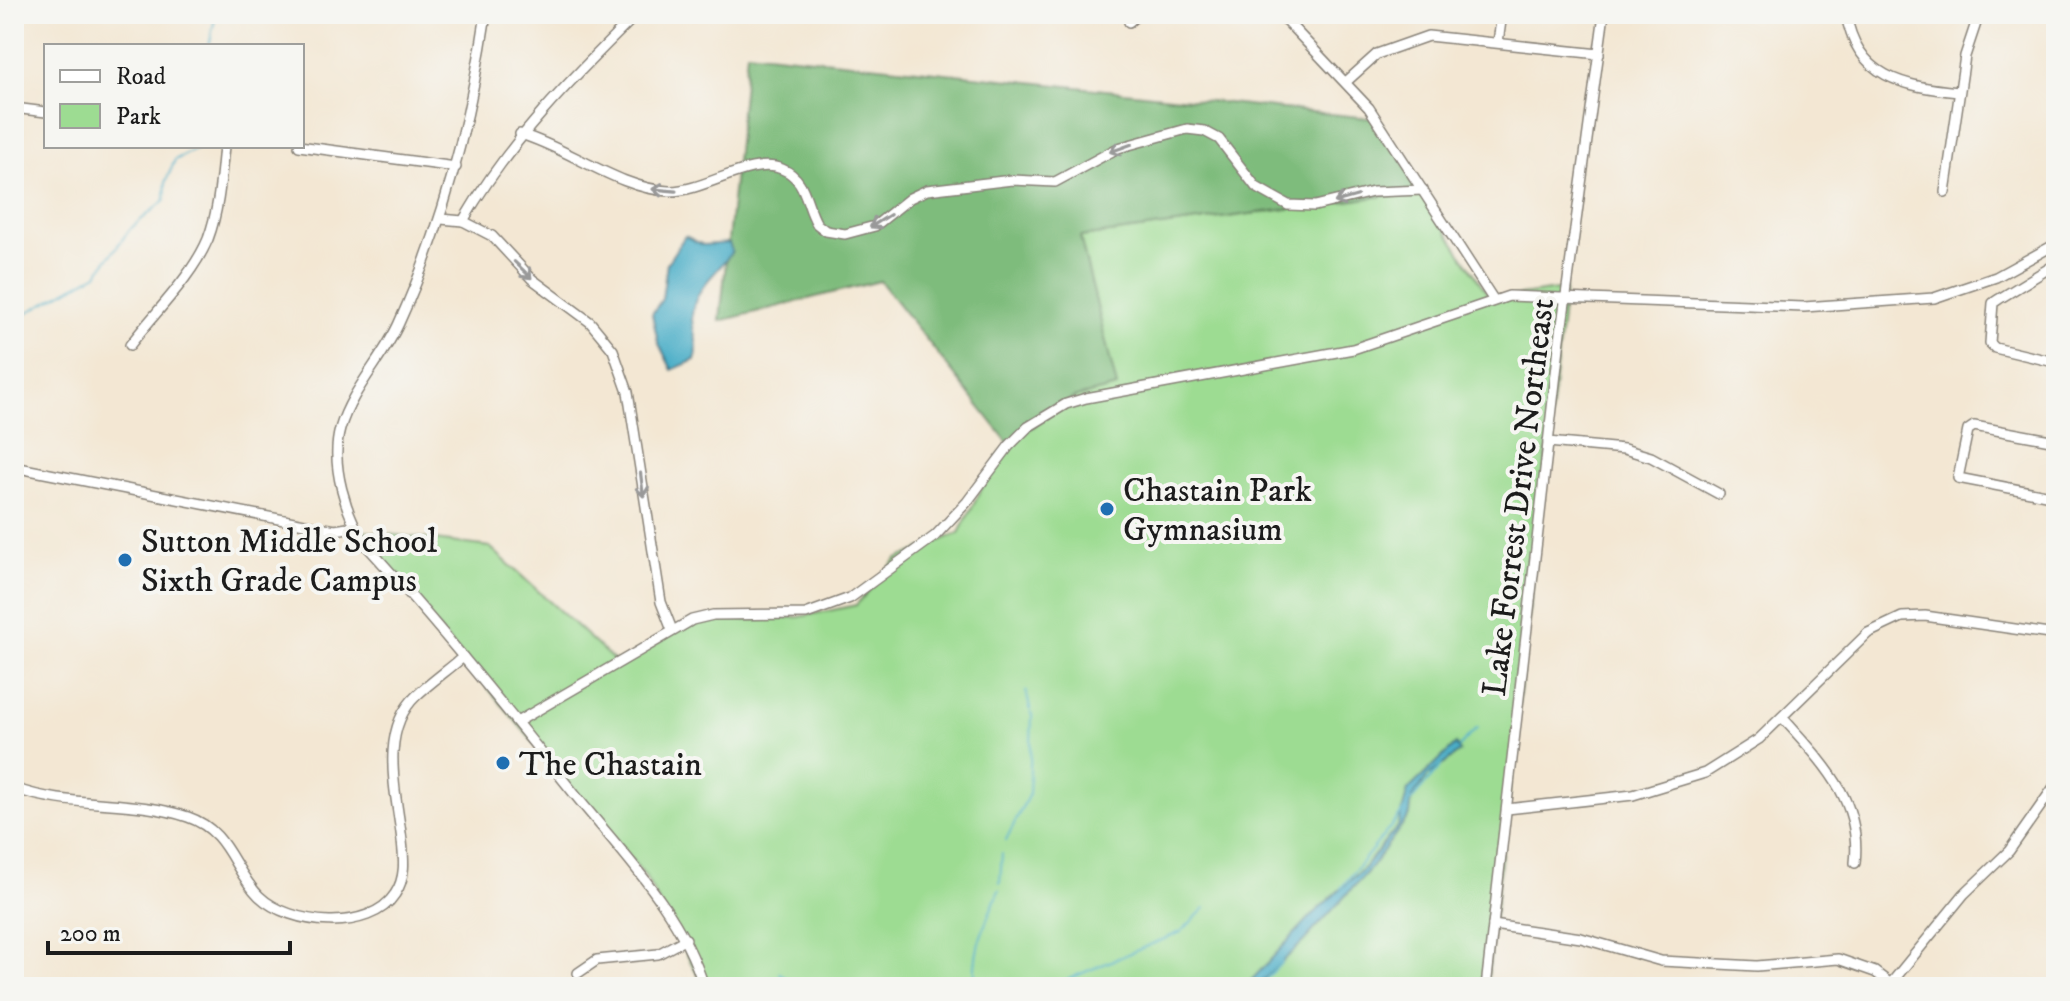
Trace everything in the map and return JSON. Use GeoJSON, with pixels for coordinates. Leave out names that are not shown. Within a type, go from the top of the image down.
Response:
{"type":"FeatureCollection","features":[{"type":"Feature","properties":{"kind":"street"},"geometry":{"type":"LineString","coordinates":[[486,14],[456,167],[441,219],[399,325],[340,429],[338,468],[354,527],[365,544],[517,722],[650,888],[686,939],[704,987]]}},
{"type":"Feature","properties":{"kind":"street"},"geometry":{"type":"LineString","coordinates":[[463,221],[490,174],[520,134],[584,63],[637,14]]}},
{"type":"Feature","properties":{"kind":"street"},"geometry":{"type":"LineString","coordinates":[[1129,22],[1138,14]]}},
{"type":"Feature","properties":{"kind":"street"},"geometry":{"type":"LineString","coordinates":[[1280,14],[1347,81],[1377,119],[1493,299]]}},
{"type":"Feature","properties":{"kind":"street"},"geometry":{"type":"LineString","coordinates":[[1498,42],[1502,14]]}},
{"type":"Feature","properties":{"kind":"street","name":"Lake Forrest Drive Northeast"},"geometry":{"type":"LineString","coordinates":[[1486,987],[1548,442],[1604,14]]}},
{"type":"Feature","properties":{"kind":"street"},"geometry":{"type":"LineString","coordinates":[[1846,14],[1859,50],[1879,71],[1915,87],[1959,92]]}},
{"type":"Feature","properties":{"kind":"street"},"geometry":{"type":"LineString","coordinates":[[1945,192],[1965,56],[1979,14]]}},
{"type":"Feature","properties":{"kind":"street"},"geometry":{"type":"LineString","coordinates":[[1347,81],[1377,54],[1412,39],[1445,36],[1599,54]]}},
{"type":"Feature","properties":{"kind":"street"},"geometry":{"type":"LineString","coordinates":[[14,108],[44,112]]}},
{"type":"Feature","properties":{"kind":"street"},"geometry":{"type":"LineString","coordinates":[[520,134],[558,147],[623,179],[659,191],[689,189],[760,166],[779,167],[801,183],[817,224],[837,234],[875,226],[910,198],[927,190],[1012,180],[1055,182],[1118,148],[1187,129],[1204,131],[1219,139],[1256,187],[1288,205],[1315,206],[1373,192],[1423,190]]}},
{"type":"Feature","properties":{"kind":"street"},"geometry":{"type":"LineString","coordinates":[[304,147],[456,167]]}},
{"type":"Feature","properties":{"kind":"street"},"geometry":{"type":"LineString","coordinates":[[130,345],[198,258],[207,240],[217,206],[224,148]]}},
{"type":"Feature","properties":{"kind":"street"},"geometry":{"type":"LineString","coordinates":[[441,219],[463,221],[492,236],[532,279],[590,322],[613,350],[628,392],[661,602],[672,630]]}},
{"type":"Feature","properties":{"kind":"street"},"geometry":{"type":"LineString","coordinates":[[517,722],[672,630],[713,615],[806,614],[850,598],[935,536],[967,502],[1018,436],[1066,404],[1353,349],[1401,335],[1493,299],[1526,294],[1749,307],[1836,306],[1941,297],[1974,287],[2056,244]]}},
{"type":"Feature","properties":{"kind":"street"},"geometry":{"type":"LineString","coordinates":[[2050,361],[1995,348],[1990,343],[1993,303],[2056,264]]}},
{"type":"Feature","properties":{"kind":"street"},"geometry":{"type":"LineString","coordinates":[[2016,266],[2025,284]]}},
{"type":"Feature","properties":{"kind":"street"},"geometry":{"type":"LineString","coordinates":[[2056,441],[1974,426],[1968,430],[1958,478],[2056,497]]}},
{"type":"Feature","properties":{"kind":"street"},"geometry":{"type":"LineString","coordinates":[[1548,442],[1624,449],[1651,457],[1719,494]]}},
{"type":"Feature","properties":{"kind":"street"},"geometry":{"type":"LineString","coordinates":[[14,467],[335,530],[354,527]]}},
{"type":"Feature","properties":{"kind":"street"},"geometry":{"type":"LineString","coordinates":[[1507,809],[1633,795],[1677,784],[1733,758],[1782,717],[1868,633],[1902,617],[1925,616],[2056,635]]}},
{"type":"Feature","properties":{"kind":"street"},"geometry":{"type":"LineString","coordinates":[[14,788],[47,798],[187,817],[222,840],[250,887],[271,906],[298,916],[360,920],[389,904],[403,875],[393,755],[398,723],[415,696],[463,657]]}},
{"type":"Feature","properties":{"kind":"street"},"geometry":{"type":"LineString","coordinates":[[1782,717],[1831,773],[1845,794],[1856,829],[1855,863]]}},
{"type":"Feature","properties":{"kind":"street"},"geometry":{"type":"LineString","coordinates":[[1493,925],[1581,938],[1661,961],[1757,966],[1838,959],[1875,972],[1890,985],[1964,894],[2009,851],[2056,784]]}},
{"type":"Feature","properties":{"kind":"street"},"geometry":{"type":"LineString","coordinates":[[578,973],[597,960],[658,954],[686,939]]}},
{"type":"Feature","properties":{"kind":"green space"},"geometry":{"type":"Polygon","coordinates":[[[747,52],[1378,119],[1420,191],[1080,237],[1117,387],[1073,398],[1009,444],[880,281],[720,321],[747,52]]]}},
{"type":"Feature","properties":{"kind":"green space"},"geometry":{"type":"Polygon","coordinates":[[[1420,191],[1491,299],[1565,289],[1487,987],[704,987],[645,876],[356,530],[490,547],[620,666],[675,632],[713,617],[740,620],[799,617],[856,605],[897,559],[959,533],[999,455],[1030,422],[1080,237],[1420,191]]]}},
{"type":"Feature","properties":{"kind":"water"},"geometry":{"type":"Polygon","coordinates":[[[685,236],[703,245],[729,243],[732,251],[703,287],[694,305],[695,360],[672,370],[658,342],[652,314],[662,299],[667,263],[685,236]]]}},
{"type":"Feature","properties":{"kind":"water"},"geometry":{"type":"Polygon","coordinates":[[[1456,744],[1460,752],[1428,776],[1412,798],[1410,814],[1370,869],[1304,941],[1256,987],[1245,987],[1316,911],[1364,868],[1398,826],[1408,790],[1456,744]]]}},
{"type":"Feature","properties":{"kind":"waterway"},"geometry":{"type":"LineString","coordinates":[[209,44],[216,14]]}},
{"type":"Feature","properties":{"kind":"waterway"},"geometry":{"type":"LineString","coordinates":[[14,320],[97,274],[130,229],[165,200],[166,181],[175,160],[198,148]]}},
{"type":"Feature","properties":{"kind":"waterway"},"geometry":{"type":"LineString","coordinates":[[1006,840],[1029,794],[1032,716],[1026,691]]}},
{"type":"Feature","properties":{"kind":"waterway"},"geometry":{"type":"LineString","coordinates":[[1459,747],[1477,728]]}},
{"type":"Feature","properties":{"kind":"waterway"},"geometry":{"type":"LineString","coordinates":[[1411,801],[1441,766]]}},
{"type":"Feature","properties":{"kind":"waterway"},"geometry":{"type":"LineString","coordinates":[[1341,888],[1405,809]]}},
{"type":"Feature","properties":{"kind":"waterway"},"geometry":{"type":"LineString","coordinates":[[1000,883],[1002,854]]}},
{"type":"Feature","properties":{"kind":"waterway"},"geometry":{"type":"LineString","coordinates":[[976,987],[977,949],[999,890]]}},
{"type":"Feature","properties":{"kind":"waterway"},"geometry":{"type":"LineString","coordinates":[[1049,987],[1181,932],[1205,908]]}},
{"type":"Feature","properties":{"kind":"waterway"},"geometry":{"type":"LineString","coordinates":[[1259,987],[1282,962]]}},
{"type":"Feature","properties":{"kind":"waterway"},"geometry":{"type":"LineString","coordinates":[[780,973],[797,987]]}},
{"type":"Feature","properties":{"kind":"place","name":"Chastain Park Gymnasium"},"geometry":{"type":"Point","coordinates":[1107,509]}},
{"type":"Feature","properties":{"kind":"place","name":"Sutton Middle School Sixth Grade Campus"},"geometry":{"type":"Point","coordinates":[125,560]}},
{"type":"Feature","properties":{"kind":"place","name":"The Chastain"},"geometry":{"type":"Point","coordinates":[503,763]}}]}
